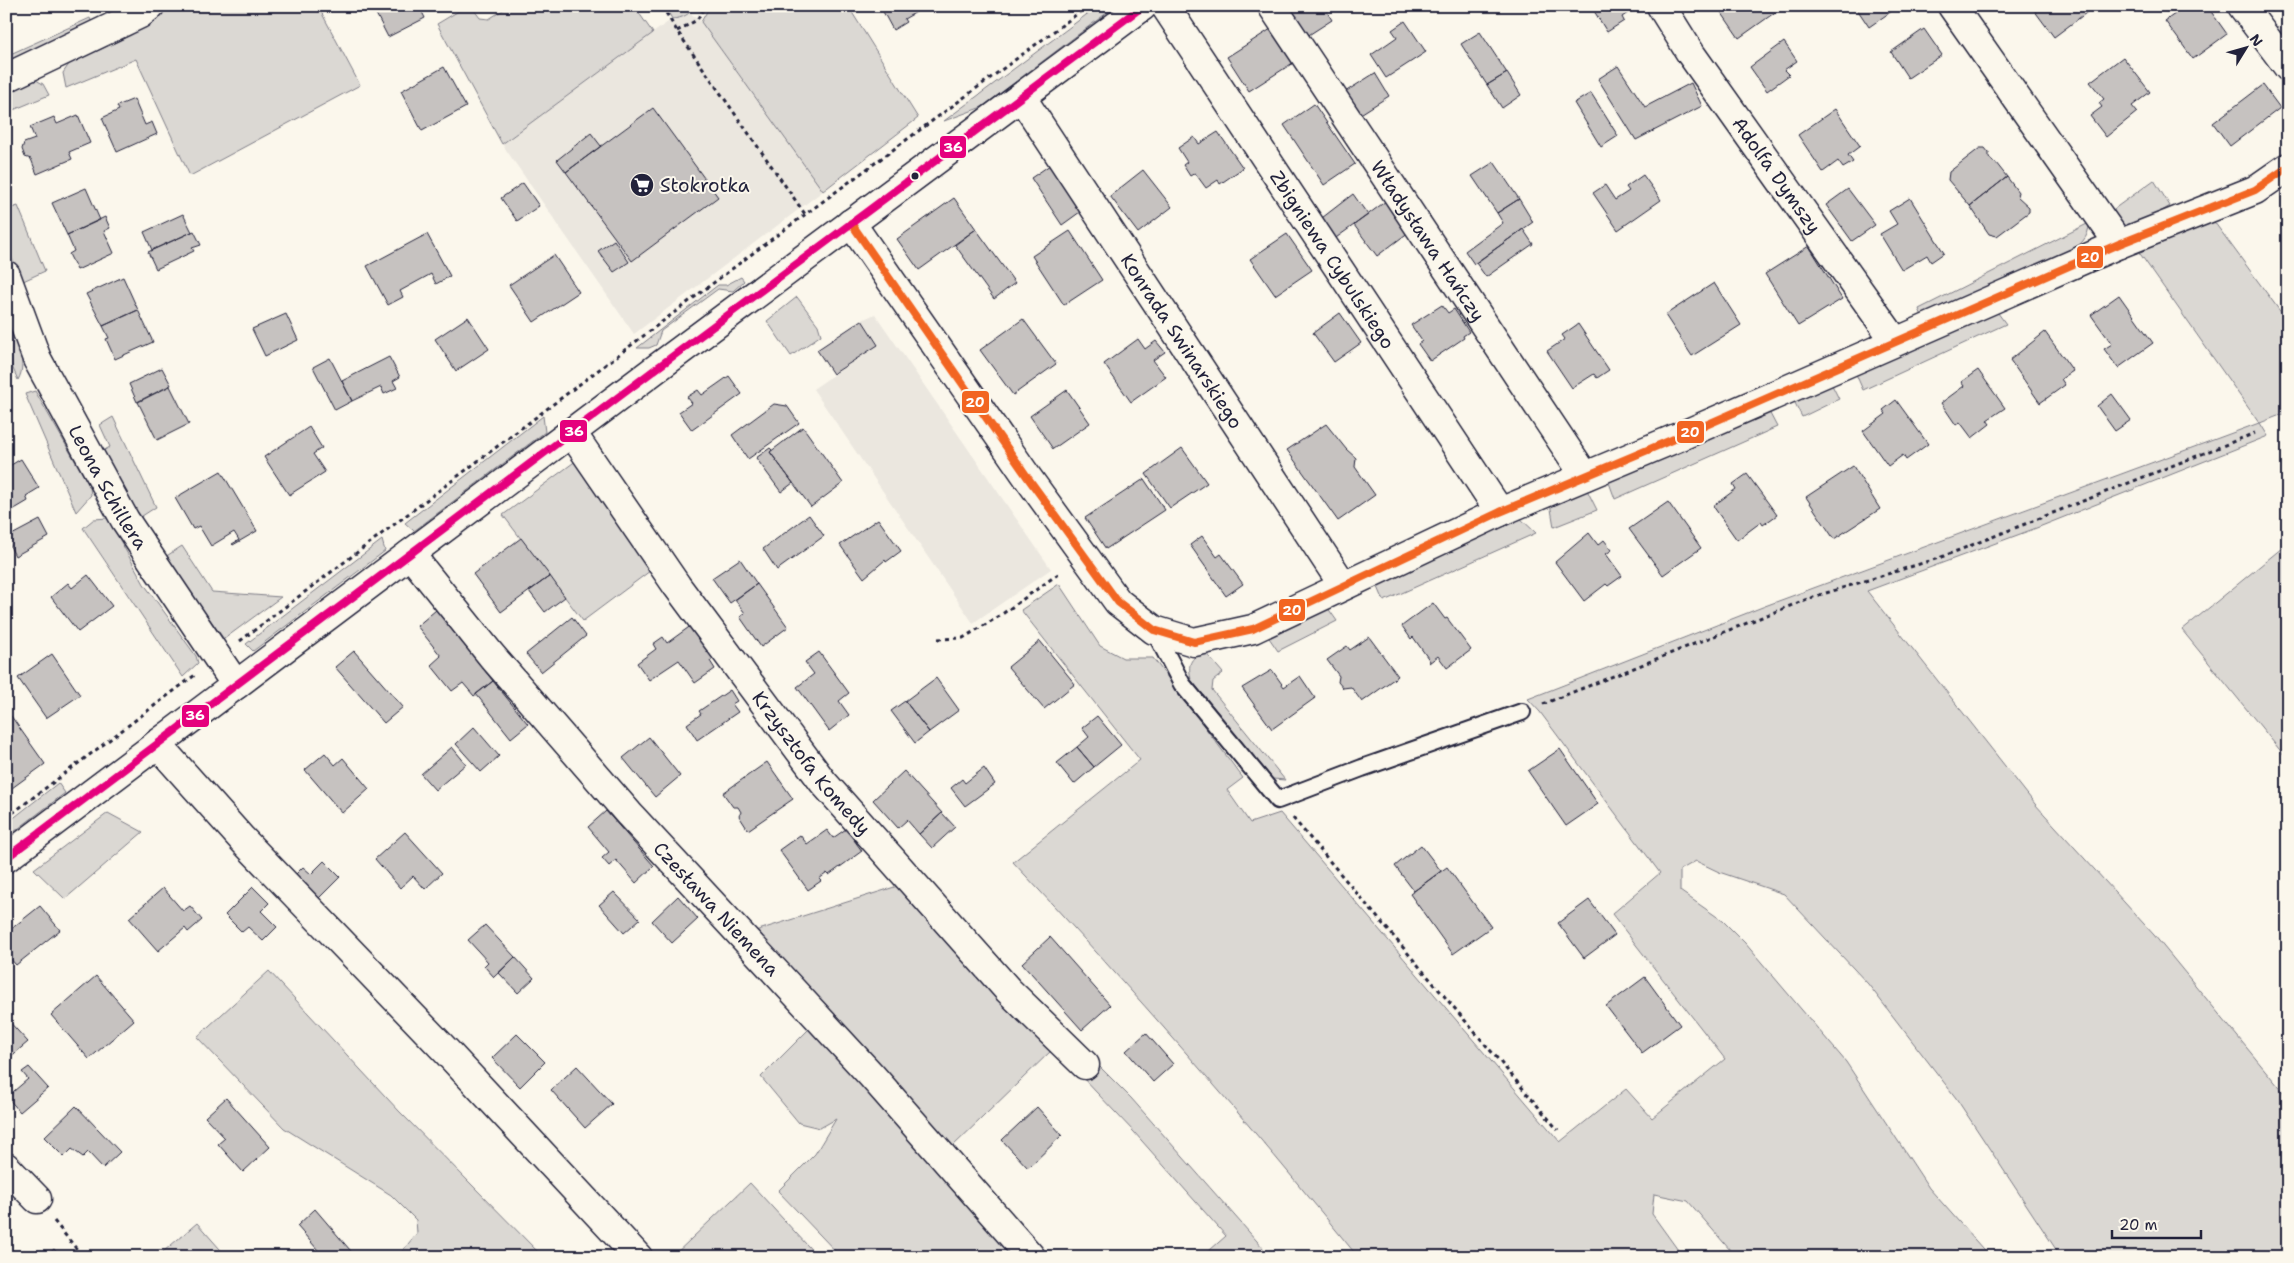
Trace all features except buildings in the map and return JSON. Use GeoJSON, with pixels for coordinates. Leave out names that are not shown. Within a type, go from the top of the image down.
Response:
{"type":"FeatureCollection","features":[{"type":"Feature","properties":{"kind":"street"},"geometry":{"type":"LineString","coordinates":[[6,78],[140,14],[150,6]]}},
{"type":"Feature","properties":{"kind":"street"},"geometry":{"type":"LineString","coordinates":[[6,858],[1143,6]]}},
{"type":"Feature","properties":{"kind":"street","name":"Zbigniewa Cybulskiego"},"geometry":{"type":"LineString","coordinates":[[1165,6],[1500,512]]}},
{"type":"Feature","properties":{"kind":"street","name":"Władysława Hańczy"},"geometry":{"type":"LineString","coordinates":[[1272,6],[1585,476]]}},
{"type":"Feature","properties":{"kind":"street","name":"Adolfa Dymszy"},"geometry":{"type":"LineString","coordinates":[[1661,6],[1691,54],[1895,341]]}},
{"type":"Feature","properties":{"kind":"street"},"geometry":{"type":"LineString","coordinates":[[1952,6],[2118,244]]}},
{"type":"Feature","properties":{"kind":"street"},"geometry":{"type":"LineString","coordinates":[[2242,6],[2288,68]]}},
{"type":"Feature","properties":{"kind":"street","name":"Konrada Swinarskiego"},"geometry":{"type":"LineString","coordinates":[[1022,98],[1343,585]]}},
{"type":"Feature","properties":{"kind":"street"},"geometry":{"type":"LineString","coordinates":[[851,223],[1028,478],[1118,602],[1154,630],[1194,642],[1253,629],[1500,512],[1681,436],[2118,244],[2255,190],[2288,167]]}},
{"type":"Feature","properties":{"kind":"street","name":"Leona Schillera"},"geometry":{"type":"LineString","coordinates":[[6,275],[36,358],[120,511],[236,685]]}},
{"type":"Feature","properties":{"kind":"street","name":"Krzysztofa Komedy"},"geometry":{"type":"LineString","coordinates":[[572,433],[677,586],[823,782],[1008,990],[1085,1065]]}},
{"type":"Feature","properties":{"kind":"street","name":"Czesława Niemena"},"geometry":{"type":"LineString","coordinates":[[410,554],[491,655],[628,814],[872,1076],[1031,1257]]}},
{"type":"Feature","properties":{"kind":"street"},"geometry":{"type":"LineString","coordinates":[[157,744],[242,838],[454,1059],[638,1257]]}},
{"type":"Feature","properties":{"kind":"street"},"geometry":{"type":"LineString","coordinates":[[6,1166],[37,1199]]}},
{"type":"Feature","properties":{"kind":"lane"},"geometry":{"type":"LineString","coordinates":[[1154,630],[1182,684],[1278,800],[1362,768],[1522,712]]}},
{"type":"Feature","properties":{"kind":"path"},"geometry":{"type":"LineString","coordinates":[[662,6],[677,31],[805,214]]}},
{"type":"Feature","properties":{"kind":"path"},"geometry":{"type":"LineString","coordinates":[[677,31],[697,20],[705,6]]}},
{"type":"Feature","properties":{"kind":"path"},"geometry":{"type":"LineString","coordinates":[[6,818],[805,214],[1088,6]]}},
{"type":"Feature","properties":{"kind":"path"},"geometry":{"type":"LineString","coordinates":[[1522,712],[1810,598],[1939,558],[2255,433]]}},
{"type":"Feature","properties":{"kind":"path"},"geometry":{"type":"LineString","coordinates":[[938,639],[962,638],[998,617],[1084,555]]}},
{"type":"Feature","properties":{"kind":"path"},"geometry":{"type":"LineString","coordinates":[[1278,800],[1558,1130]]}},
{"type":"Feature","properties":{"kind":"path"},"geometry":{"type":"LineString","coordinates":[[37,1199],[83,1257]]}},
{"type":"Feature","properties":{"kind":"shaded area"},"geometry":{"type":"Polygon","coordinates":[[[169,6],[318,6],[360,85],[190,176],[136,59],[66,88],[63,73],[69,64],[131,35],[169,6]]]}},
{"type":"Feature","properties":{"kind":"shaded area"},"geometry":{"type":"Polygon","coordinates":[[[467,6],[471,6],[480,18],[489,19],[509,6],[634,6],[653,33],[502,144],[437,24],[467,6]]]}},
{"type":"Feature","properties":{"kind":"shaded area"},"geometry":{"type":"Polygon","coordinates":[[[665,6],[695,6],[685,16],[672,19],[665,6]]]}},
{"type":"Feature","properties":{"kind":"shaded area"},"geometry":{"type":"Polygon","coordinates":[[[710,6],[848,6],[918,118],[823,191],[701,22],[710,6]]]}},
{"type":"Feature","properties":{"kind":"shaded area"},"geometry":{"type":"Polygon","coordinates":[[[1098,6],[1116,6],[982,107],[944,121],[1098,6]]]}},
{"type":"Feature","properties":{"kind":"shaded area"},"geometry":{"type":"Polygon","coordinates":[[[690,13],[701,22],[823,191],[634,334],[502,144],[672,19],[680,18],[690,13]]]}},
{"type":"Feature","properties":{"kind":"shaded area"},"geometry":{"type":"Polygon","coordinates":[[[90,18],[94,28],[6,67],[6,56],[90,18]]]}},
{"type":"Feature","properties":{"kind":"shaded area"},"geometry":{"type":"Polygon","coordinates":[[[36,80],[43,84],[49,95],[6,113],[6,94],[36,80]]]}},
{"type":"Feature","properties":{"kind":"shaded area"},"geometry":{"type":"Polygon","coordinates":[[[2154,180],[2170,206],[2128,232],[2107,214],[2154,180]]]}},
{"type":"Feature","properties":{"kind":"shaded area"},"geometry":{"type":"Polygon","coordinates":[[[18,206],[45,271],[21,282],[6,242],[6,210],[18,206]]]}},
{"type":"Feature","properties":{"kind":"shaded area"},"geometry":{"type":"Polygon","coordinates":[[[2212,219],[2288,322],[2288,412],[2260,423],[2268,436],[2039,527],[1867,591],[2035,804],[2154,935],[2288,1098],[2288,1257],[2061,1257],[1956,1098],[1868,984],[1784,894],[1719,872],[1696,861],[1680,870],[1680,891],[1723,921],[1745,943],[1846,1062],[1929,1188],[1990,1257],[1736,1257],[1688,1201],[1654,1194],[1652,1214],[1683,1257],[1358,1257],[1189,1056],[1013,862],[1140,760],[1021,610],[1059,584],[1100,646],[1123,658],[1153,658],[1243,778],[1227,790],[1250,823],[1280,813],[1560,1142],[1626,1089],[1652,1118],[1725,1059],[1612,914],[1660,873],[1540,712],[1528,699],[1765,606],[2259,423],[2136,248],[2212,219]]]}},
{"type":"Feature","properties":{"kind":"shaded area"},"geometry":{"type":"Polygon","coordinates":[[[2089,223],[2089,229],[2083,241],[2067,253],[1922,316],[1919,309],[2089,223]]]}},
{"type":"Feature","properties":{"kind":"shaded area"},"geometry":{"type":"Polygon","coordinates":[[[741,277],[744,281],[733,291],[718,289],[661,331],[656,345],[649,348],[637,348],[718,285],[726,285],[741,277]]]}},
{"type":"Feature","properties":{"kind":"shaded area"},"geometry":{"type":"Polygon","coordinates":[[[797,297],[818,325],[821,335],[791,356],[767,321],[797,297]]]}},
{"type":"Feature","properties":{"kind":"shaded area"},"geometry":{"type":"Polygon","coordinates":[[[1995,309],[2006,324],[1863,390],[1855,372],[1995,309]]]}},
{"type":"Feature","properties":{"kind":"shaded area"},"geometry":{"type":"Polygon","coordinates":[[[875,314],[1051,569],[973,623],[813,389],[877,345],[862,320],[875,314]]]}},
{"type":"Feature","properties":{"kind":"shaded area"},"geometry":{"type":"Polygon","coordinates":[[[6,321],[21,358],[21,373],[18,380],[6,353],[6,321]]]}},
{"type":"Feature","properties":{"kind":"shaded area"},"geometry":{"type":"Polygon","coordinates":[[[1830,381],[1839,399],[1802,417],[1792,397],[1830,381]]]}},
{"type":"Feature","properties":{"kind":"shaded area"},"geometry":{"type":"Polygon","coordinates":[[[35,391],[90,487],[91,495],[76,512],[25,394],[35,391]]]}},
{"type":"Feature","properties":{"kind":"shaded area"},"geometry":{"type":"Polygon","coordinates":[[[1767,408],[1777,427],[1615,499],[1607,477],[1767,408]]]}},
{"type":"Feature","properties":{"kind":"shaded area"},"geometry":{"type":"Polygon","coordinates":[[[543,416],[545,432],[414,531],[405,523],[543,416]]]}},
{"type":"Feature","properties":{"kind":"shaded area"},"geometry":{"type":"Polygon","coordinates":[[[113,417],[156,507],[139,518],[99,453],[110,447],[100,425],[113,417]]]}},
{"type":"Feature","properties":{"kind":"shaded area"},"geometry":{"type":"Polygon","coordinates":[[[577,460],[654,568],[583,621],[503,515],[577,460]]]}},
{"type":"Feature","properties":{"kind":"shaded area"},"geometry":{"type":"Polygon","coordinates":[[[1585,486],[1597,510],[1554,527],[1550,503],[1585,486]]]}},
{"type":"Feature","properties":{"kind":"shaded area"},"geometry":{"type":"Polygon","coordinates":[[[1519,517],[1536,533],[1384,601],[1375,580],[1519,517]]]}},
{"type":"Feature","properties":{"kind":"shaded area"},"geometry":{"type":"Polygon","coordinates":[[[108,518],[144,584],[196,656],[198,663],[183,677],[83,528],[94,519],[108,518]]]}},
{"type":"Feature","properties":{"kind":"shaded area"},"geometry":{"type":"Polygon","coordinates":[[[382,540],[385,551],[253,651],[246,644],[382,540]]]}},
{"type":"Feature","properties":{"kind":"shaded area"},"geometry":{"type":"Polygon","coordinates":[[[2288,543],[2288,760],[2182,630],[2288,543]]]}},
{"type":"Feature","properties":{"kind":"shaded area"},"geometry":{"type":"Polygon","coordinates":[[[182,546],[212,592],[281,597],[224,639],[165,557],[182,546]]]}},
{"type":"Feature","properties":{"kind":"shaded area"},"geometry":{"type":"Polygon","coordinates":[[[1325,604],[1337,621],[1278,651],[1265,632],[1325,604]]]}},
{"type":"Feature","properties":{"kind":"shaded area"},"geometry":{"type":"Polygon","coordinates":[[[1204,651],[1223,673],[1213,681],[1212,690],[1285,780],[1273,779],[1191,680],[1191,662],[1204,651]]]}},
{"type":"Feature","properties":{"kind":"shaded area"},"geometry":{"type":"Polygon","coordinates":[[[58,783],[65,793],[6,838],[6,824],[58,783]]]}},
{"type":"Feature","properties":{"kind":"shaded area"},"geometry":{"type":"Polygon","coordinates":[[[108,813],[143,832],[65,899],[34,869],[108,813]]]}},
{"type":"Feature","properties":{"kind":"shaded area"},"geometry":{"type":"Polygon","coordinates":[[[904,884],[1054,1048],[949,1150],[749,933],[904,884]]]}},
{"type":"Feature","properties":{"kind":"shaded area"},"geometry":{"type":"Polygon","coordinates":[[[269,971],[399,1111],[543,1257],[400,1257],[399,1255],[417,1233],[416,1220],[391,1195],[284,1128],[197,1037],[269,971]]]}},
{"type":"Feature","properties":{"kind":"shaded area"},"geometry":{"type":"Polygon","coordinates":[[[814,1024],[1022,1257],[841,1257],[778,1191],[815,1154],[836,1119],[820,1128],[799,1123],[761,1077],[814,1024]]]}},
{"type":"Feature","properties":{"kind":"shaded area"},"geometry":{"type":"Polygon","coordinates":[[[1094,1061],[1131,1098],[1271,1257],[1202,1257],[1226,1236],[1134,1132],[1080,1075],[1094,1061]]]}},
{"type":"Feature","properties":{"kind":"shaded area"},"geometry":{"type":"Polygon","coordinates":[[[750,1183],[818,1257],[672,1257],[750,1183]]]}},
{"type":"Feature","properties":{"kind":"shaded area"},"geometry":{"type":"Polygon","coordinates":[[[197,1223],[227,1257],[157,1257],[197,1223]]]}},
{"type":"Feature","properties":{"kind":"transit line","name":"36"},"geometry":{"type":"LineString","coordinates":[[6,858],[653,371],[1143,6]]}},
{"type":"Feature","properties":{"kind":"transit line","name":"20"},"geometry":{"type":"LineString","coordinates":[[851,223],[1028,478],[1118,602],[1154,630],[1194,642],[1253,629],[1500,512],[1681,436],[2119,244],[2255,190],[2288,167]]}},
{"type":"Feature","properties":{"kind":"place","name":"Stokrotka"},"geometry":{"type":"Point","coordinates":[642,185]}}]}
